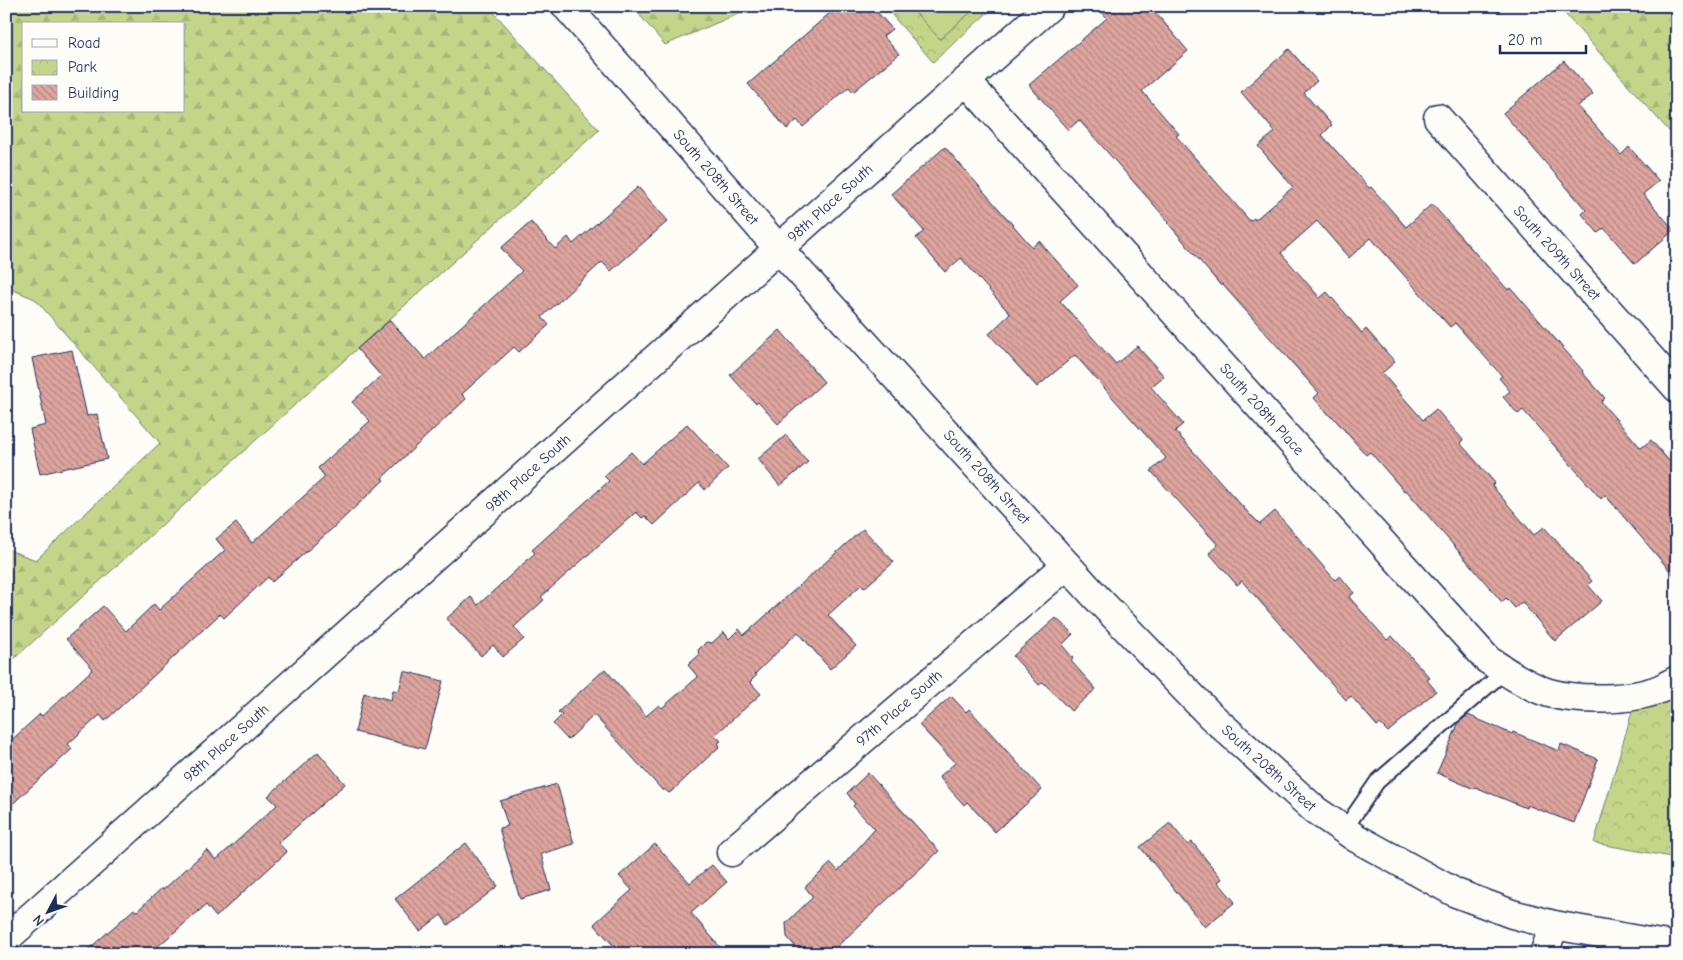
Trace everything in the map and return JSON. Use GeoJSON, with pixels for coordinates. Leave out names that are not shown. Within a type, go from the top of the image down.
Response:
{"type":"FeatureCollection","features":[{"type":"Feature","properties":{"kind":"street","name":"South 208th Street"},"geometry":{"type":"LineString","coordinates":[[566,6],[779,249],[1067,565],[1210,715],[1315,810],[1356,838],[1456,893],[1512,914],[1554,925],[1677,946]]}},
{"type":"Feature","properties":{"kind":"street","name":"98th Place South"},"geometry":{"type":"LineString","coordinates":[[6,939],[1050,6]]}},
{"type":"Feature","properties":{"kind":"street","name":"South 208th Place"},"geometry":{"type":"LineString","coordinates":[[966,81],[1488,660],[1514,677],[1548,692],[1582,699],[1626,697],[1659,689],[1677,680]]}},
{"type":"Feature","properties":{"kind":"street","name":"South 209th Street"},"geometry":{"type":"LineString","coordinates":[[1438,118],[1677,388]]}},
{"type":"Feature","properties":{"kind":"street","name":"97th Place South"},"geometry":{"type":"LineString","coordinates":[[732,852],[1067,565]]}},
{"type":"Feature","properties":{"kind":"street"},"geometry":{"type":"LineString","coordinates":[[1544,954],[1554,925]]}},
{"type":"Feature","properties":{"kind":"lane"},"geometry":{"type":"LineString","coordinates":[[1344,830],[1378,782],[1505,671]]}},
{"type":"Feature","properties":{"kind":"green space"},"geometry":{"type":"Polygon","coordinates":[[[6,6],[488,6],[599,130],[6,666],[6,549],[36,560],[160,443],[35,299],[6,287],[6,6]]]}},
{"type":"Feature","properties":{"kind":"green space"},"geometry":{"type":"Polygon","coordinates":[[[632,6],[756,6],[665,45],[632,6]]]}},
{"type":"Feature","properties":{"kind":"green space"},"geometry":{"type":"Polygon","coordinates":[[[884,6],[995,6],[933,62],[884,6]]]}},
{"type":"Feature","properties":{"kind":"green space"},"geometry":{"type":"Polygon","coordinates":[[[913,6],[968,6],[972,11],[940,39],[911,8],[913,6]]]}},
{"type":"Feature","properties":{"kind":"green space"},"geometry":{"type":"Polygon","coordinates":[[[1558,6],[1677,6],[1677,140],[1558,6]]]}},
{"type":"Feature","properties":{"kind":"green space"},"geometry":{"type":"Polygon","coordinates":[[[1677,696],[1677,858],[1594,843],[1633,708],[1657,706],[1677,696]]]}},
{"type":"Feature","properties":{"kind":"building"},"geometry":{"type":"Polygon","coordinates":[[[838,6],[872,6],[892,29],[883,36],[899,54],[853,92],[849,87],[803,127],[797,120],[787,129],[748,84],[838,6]]]}},
{"type":"Feature","properties":{"kind":"building"},"geometry":{"type":"Polygon","coordinates":[[[1097,6],[1150,6],[1188,51],[1142,91],[1179,134],[1176,136],[1250,221],[1254,218],[1255,220],[1293,187],[1258,146],[1275,132],[1241,92],[1289,49],[1317,81],[1304,93],[1332,125],[1322,135],[1369,188],[1371,187],[1406,227],[1432,204],[1508,290],[1511,288],[1583,371],[1605,398],[1601,402],[1641,448],[1651,440],[1677,470],[1677,579],[1605,495],[1601,499],[1523,410],[1518,414],[1503,397],[1510,391],[1499,378],[1502,376],[1455,323],[1450,327],[1371,238],[1349,258],[1317,221],[1281,253],[1320,298],[1327,292],[1362,333],[1366,329],[1395,362],[1382,373],[1423,420],[1436,409],[1463,440],[1460,443],[1495,483],[1492,486],[1534,535],[1544,527],[1592,581],[1588,585],[1602,601],[1555,641],[1522,602],[1515,608],[1506,598],[1502,602],[1406,490],[1404,491],[1370,452],[1366,455],[1314,398],[1319,393],[1222,284],[1221,286],[1169,222],[1079,120],[1068,130],[1029,85],[1107,18],[1097,6]]]}},
{"type":"Feature","properties":{"kind":"building"},"geometry":{"type":"Polygon","coordinates":[[[1564,61],[1593,94],[1578,106],[1621,155],[1629,147],[1659,181],[1643,194],[1674,230],[1635,264],[1604,228],[1598,233],[1582,214],[1586,210],[1503,113],[1564,61]]]}},
{"type":"Feature","properties":{"kind":"building"},"geometry":{"type":"Polygon","coordinates":[[[945,147],[1032,247],[1039,241],[1078,285],[1060,301],[1116,364],[1137,346],[1164,376],[1151,387],[1183,424],[1175,431],[1251,516],[1260,524],[1275,511],[1335,580],[1340,576],[1354,593],[1349,597],[1387,640],[1392,636],[1430,678],[1427,680],[1436,691],[1388,732],[1380,724],[1377,726],[1351,696],[1346,700],[1242,581],[1237,585],[1209,553],[1218,545],[1151,471],[1166,458],[1075,355],[1037,387],[989,334],[1010,314],[961,258],[945,272],[916,238],[924,231],[891,194],[945,147]]]}},
{"type":"Feature","properties":{"kind":"building"},"geometry":{"type":"Polygon","coordinates":[[[638,187],[668,221],[611,271],[602,262],[542,317],[549,325],[519,352],[514,347],[462,394],[466,399],[382,478],[384,480],[333,528],[272,582],[268,577],[224,618],[220,614],[105,721],[100,715],[68,744],[72,749],[6,810],[6,745],[40,714],[42,716],[93,669],[66,639],[103,606],[126,631],[154,604],[159,610],[225,550],[216,539],[236,523],[252,543],[325,477],[318,468],[370,421],[352,402],[381,376],[357,349],[390,320],[425,359],[522,271],[501,248],[531,222],[555,249],[568,237],[573,244],[638,187]]]}},
{"type":"Feature","properties":{"kind":"building"},"geometry":{"type":"Polygon","coordinates":[[[780,330],[824,382],[778,424],[758,402],[756,404],[730,375],[780,330]]]}},
{"type":"Feature","properties":{"kind":"building"},"geometry":{"type":"Polygon","coordinates":[[[72,350],[87,416],[97,414],[107,459],[40,474],[30,429],[46,425],[32,358],[72,350]]]}},
{"type":"Feature","properties":{"kind":"building"},"geometry":{"type":"Polygon","coordinates":[[[687,424],[728,468],[705,490],[699,483],[654,525],[645,516],[642,518],[636,512],[541,597],[544,600],[514,627],[524,639],[503,657],[493,645],[481,656],[446,619],[471,597],[478,605],[535,553],[532,550],[609,481],[604,476],[631,452],[642,464],[687,424]]]}},
{"type":"Feature","properties":{"kind":"building"},"geometry":{"type":"Polygon","coordinates":[[[786,435],[808,462],[780,486],[758,459],[786,435]]]}},
{"type":"Feature","properties":{"kind":"building"},"geometry":{"type":"Polygon","coordinates":[[[863,529],[894,562],[864,588],[861,585],[828,615],[856,646],[830,669],[798,632],[755,674],[757,675],[750,682],[761,694],[715,735],[721,741],[718,743],[720,746],[669,793],[664,789],[663,791],[594,715],[568,740],[553,724],[562,715],[558,712],[605,669],[646,716],[659,705],[662,708],[698,677],[688,665],[699,655],[698,650],[706,642],[712,643],[724,632],[729,639],[739,629],[744,635],[863,529]]]}},
{"type":"Feature","properties":{"kind":"building"},"geometry":{"type":"Polygon","coordinates":[[[1056,618],[1073,634],[1062,645],[1073,658],[1071,661],[1096,689],[1071,711],[1043,682],[1039,685],[1013,656],[1056,618]]]}},
{"type":"Feature","properties":{"kind":"building"},"geometry":{"type":"Polygon","coordinates":[[[404,671],[443,681],[425,749],[355,732],[364,693],[391,700],[393,690],[399,691],[404,671]]]}},
{"type":"Feature","properties":{"kind":"building"},"geometry":{"type":"Polygon","coordinates":[[[951,696],[966,712],[969,709],[1042,790],[995,832],[967,802],[964,805],[939,777],[955,763],[919,725],[951,696]]]}},
{"type":"Feature","properties":{"kind":"building"},"geometry":{"type":"Polygon","coordinates":[[[1468,715],[1559,751],[1561,744],[1598,759],[1574,823],[1527,805],[1526,808],[1437,773],[1459,722],[1468,715]]]}},
{"type":"Feature","properties":{"kind":"building"},"geometry":{"type":"Polygon","coordinates":[[[318,752],[345,784],[278,843],[287,852],[216,917],[206,905],[149,954],[83,954],[134,909],[136,912],[162,888],[163,890],[207,850],[216,860],[277,805],[268,796],[318,752]]]}},
{"type":"Feature","properties":{"kind":"building"},"geometry":{"type":"Polygon","coordinates":[[[868,773],[939,851],[829,954],[802,954],[787,937],[786,923],[813,897],[805,887],[831,863],[838,871],[875,829],[853,806],[855,804],[847,793],[868,773]]]}},
{"type":"Feature","properties":{"kind":"building"},"geometry":{"type":"Polygon","coordinates":[[[557,784],[574,844],[541,854],[551,890],[520,899],[499,828],[508,826],[500,801],[557,784]]]}},
{"type":"Feature","properties":{"kind":"building"},"geometry":{"type":"Polygon","coordinates":[[[1170,823],[1188,845],[1192,842],[1222,879],[1218,882],[1235,902],[1205,927],[1140,847],[1170,823]]]}},
{"type":"Feature","properties":{"kind":"building"},"geometry":{"type":"Polygon","coordinates":[[[466,843],[498,886],[448,925],[441,915],[420,931],[395,899],[466,843]]]}},
{"type":"Feature","properties":{"kind":"building"},"geometry":{"type":"Polygon","coordinates":[[[655,844],[690,883],[712,865],[727,882],[691,913],[726,954],[621,954],[594,924],[632,890],[619,876],[655,844]]]}}]}
